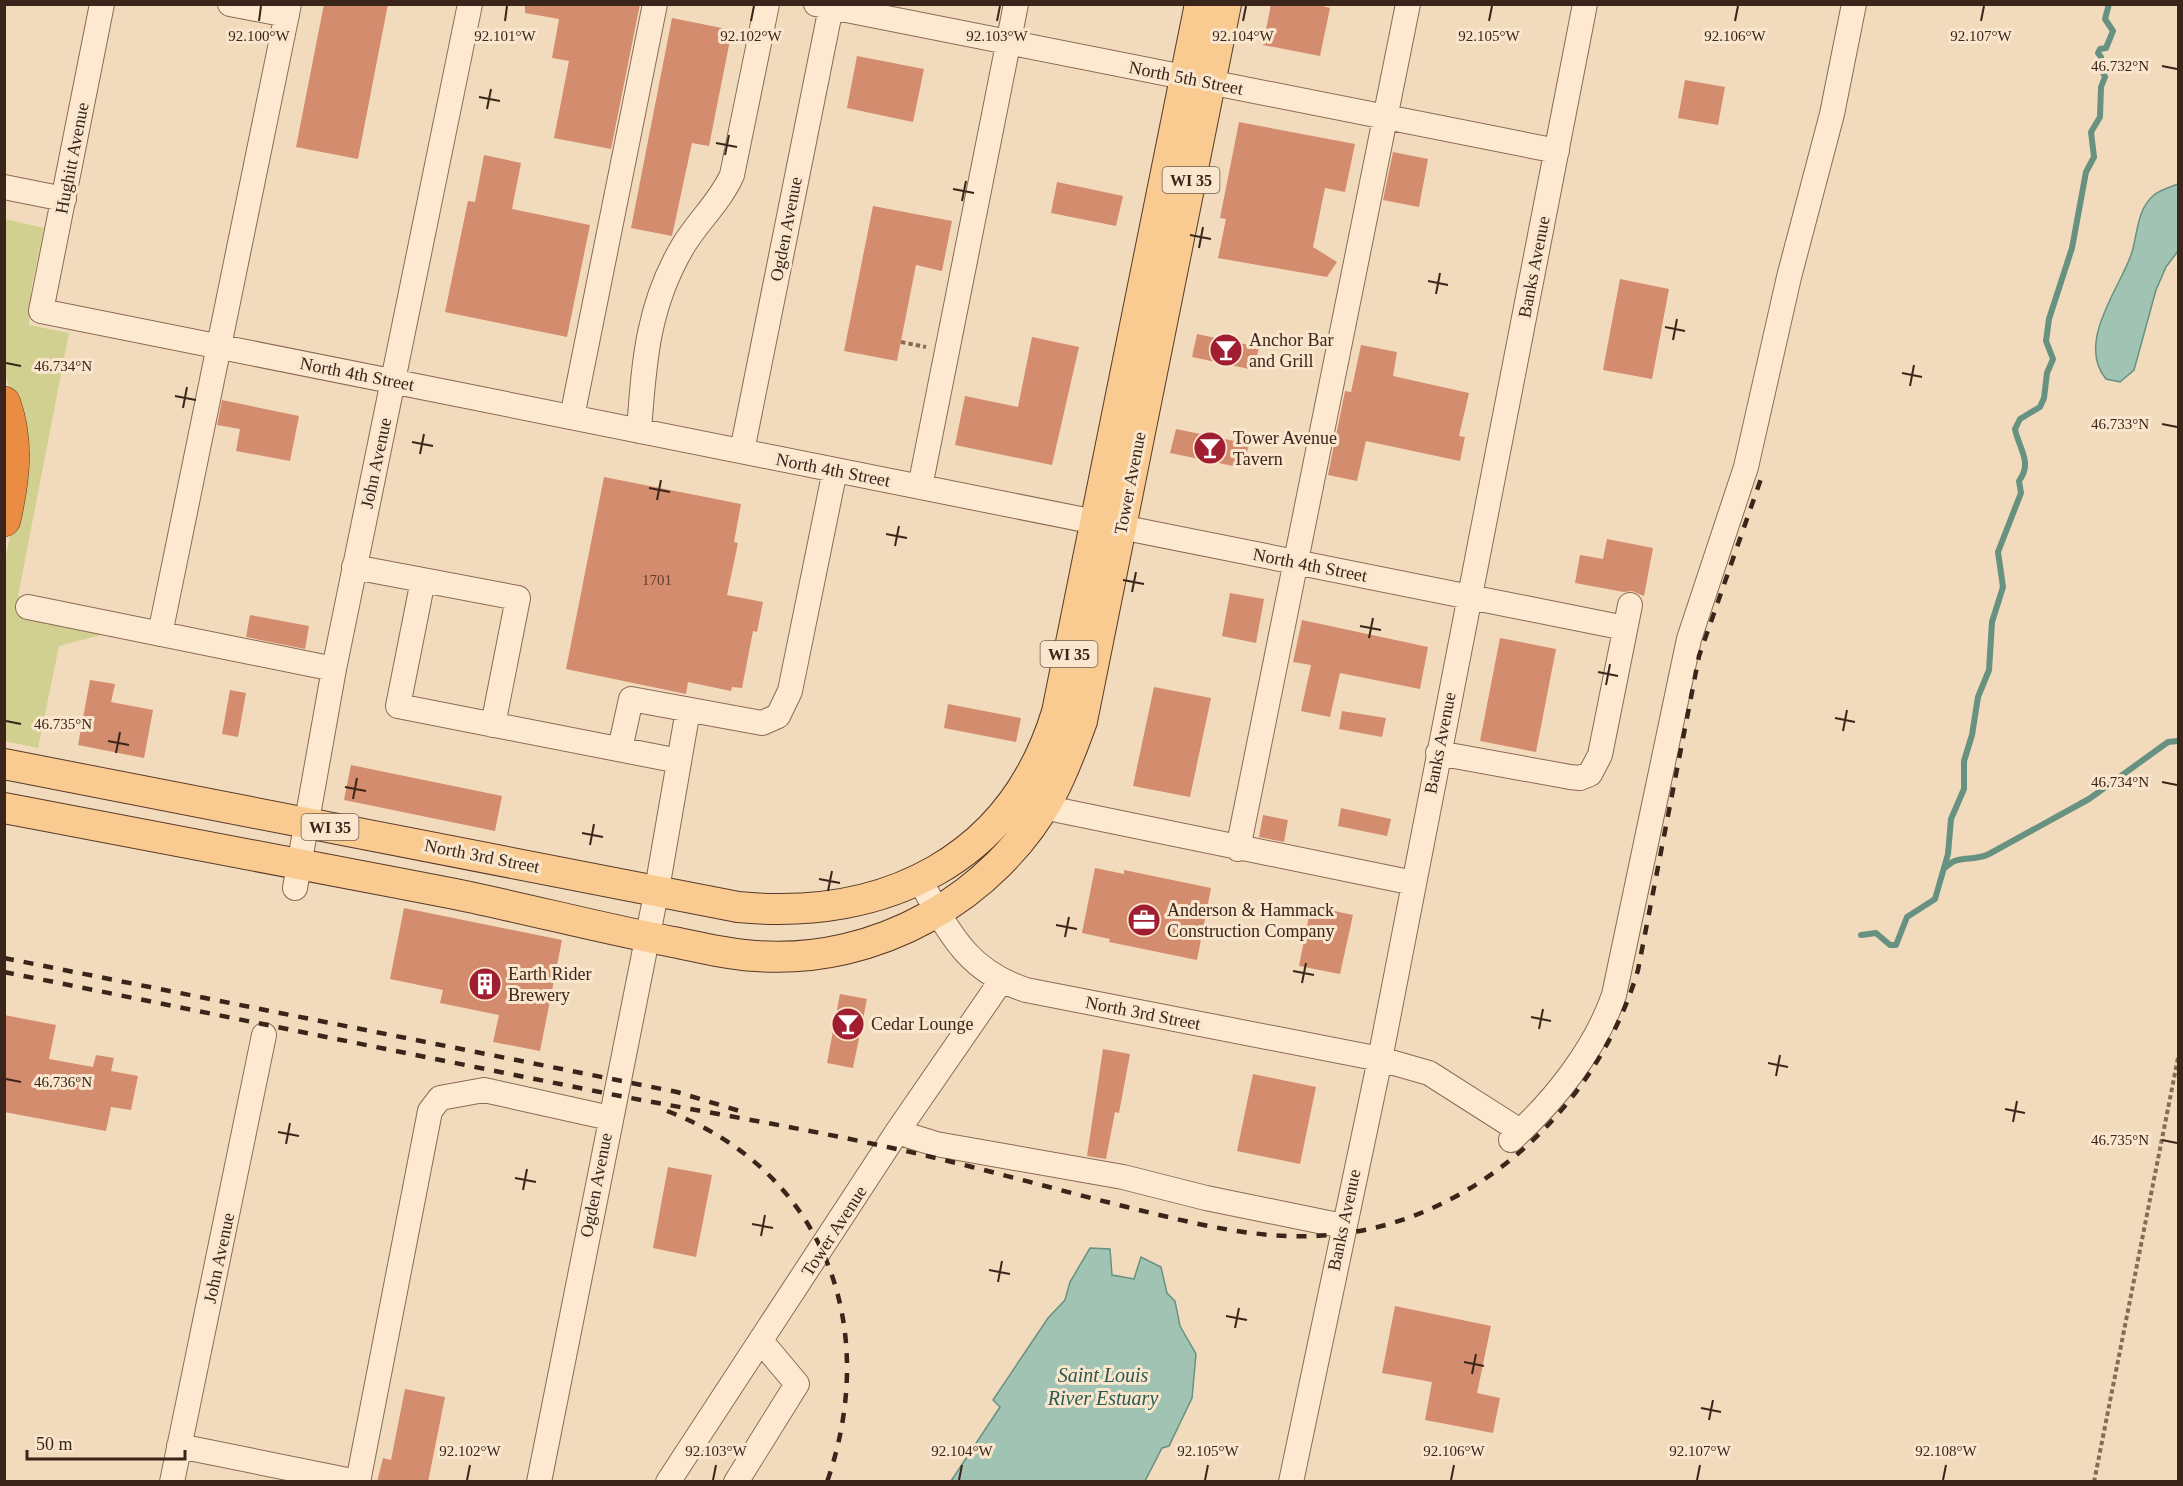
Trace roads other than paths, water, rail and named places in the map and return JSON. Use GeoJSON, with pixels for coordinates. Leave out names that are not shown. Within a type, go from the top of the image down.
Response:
{"type":"FeatureCollection","features":[{"type":"Feature","properties":{"kind":"highway"},"geometry":{"type":"LineString","coordinates":[[4,403],[12,423],[15,456],[5,515]]}},
{"type":"Feature","properties":{"kind":"main road","name":"Tower Avenue"},"geometry":{"type":"LineString","coordinates":[[1198,80],[1200,4]]}},
{"type":"Feature","properties":{"kind":"main road","name":"Tower Avenue"},"geometry":{"type":"LineString","coordinates":[[939,912],[976,886],[1006,855],[1043,807],[1060,775],[1082,721],[1108,525],[1198,80],[1226,4]]}},
{"type":"Feature","properties":{"kind":"main road","name":"Tower Avenue"},"geometry":{"type":"LineString","coordinates":[[919,879],[955,860],[985,835],[1018,796],[1042,753],[1059,702],[1108,525]]}},
{"type":"Feature","properties":{"kind":"main road","name":"North 3rd Street"},"geometry":{"type":"LineString","coordinates":[[4,764],[657,890],[738,908],[786,911],[850,902],[919,879]]}},
{"type":"Feature","properties":{"kind":"main road","name":"WI 35"},"geometry":{"type":"LineString","coordinates":[[4,808],[297,876],[507,905],[647,937],[746,956],[799,956],[863,944],[939,912]]}},
{"type":"Feature","properties":{"kind":"street","name":"Hughitt Avenue"},"geometry":{"type":"LineString","coordinates":[[41,311],[102,4]]}},
{"type":"Feature","properties":{"kind":"street"},"geometry":{"type":"LineString","coordinates":[[160,634],[288,10],[230,4]]}},
{"type":"Feature","properties":{"kind":"street","name":"John Avenue"},"geometry":{"type":"LineString","coordinates":[[297,876],[354,567],[470,4]]}},
{"type":"Feature","properties":{"kind":"street"},"geometry":{"type":"LineString","coordinates":[[572,417],[655,4]]}},
{"type":"Feature","properties":{"kind":"street"},"geometry":{"type":"LineString","coordinates":[[639,431],[644,365],[652,314],[659,293],[683,246],[722,195],[732,175],[767,4]]}},
{"type":"Feature","properties":{"kind":"street"},"geometry":{"type":"LineString","coordinates":[[920,487],[1016,4]]}},
{"type":"Feature","properties":{"kind":"street"},"geometry":{"type":"LineString","coordinates":[[1238,849],[1408,4]]}},
{"type":"Feature","properties":{"kind":"street","name":"Banks Avenue"},"geometry":{"type":"LineString","coordinates":[[1291,1482],[1343,1226],[1380,1059],[1468,597],[1586,4]]}},
{"type":"Feature","properties":{"kind":"street","name":"North 3rd Street"},"geometry":{"type":"LineString","coordinates":[[919,879],[970,959],[1001,981],[1026,990],[1380,1059],[1429,1073],[1515,1135],[1548,1103],[1578,1063],[1605,1018],[1614,995],[1689,639],[1746,467],[1789,277],[1832,114],[1854,4]]}},
{"type":"Feature","properties":{"kind":"street","name":"North 5th Street"},"geometry":{"type":"LineString","coordinates":[[823,6],[1557,151]]}},
{"type":"Feature","properties":{"kind":"street","name":"Ogden Avenue"},"geometry":{"type":"LineString","coordinates":[[742,451],[823,6]]}},
{"type":"Feature","properties":{"kind":"street"},"geometry":{"type":"LineString","coordinates":[[4,187],[64,199]]}},
{"type":"Feature","properties":{"kind":"street","name":"North 4th Street"},"geometry":{"type":"LineString","coordinates":[[41,311],[1625,628]]}},
{"type":"Feature","properties":{"kind":"street"},"geometry":{"type":"LineString","coordinates":[[620,749],[631,699],[762,723],[774,719],[784,707],[793,676],[835,470]]}},
{"type":"Feature","properties":{"kind":"street"},"geometry":{"type":"LineString","coordinates":[[354,567],[518,598],[492,725]]}},
{"type":"Feature","properties":{"kind":"street"},"geometry":{"type":"LineString","coordinates":[[423,580],[398,706],[679,761]]}},
{"type":"Feature","properties":{"kind":"street"},"geometry":{"type":"LineString","coordinates":[[1438,753],[1570,777],[1590,774],[1600,755],[1630,605]]}},
{"type":"Feature","properties":{"kind":"street"},"geometry":{"type":"LineString","coordinates":[[28,607],[334,669]]}},
{"type":"Feature","properties":{"kind":"street","name":"Ogden Avenue"},"geometry":{"type":"LineString","coordinates":[[539,1482],[657,890],[688,710]]}},
{"type":"Feature","properties":{"kind":"street"},"geometry":{"type":"LineString","coordinates":[[1043,807],[1238,849],[1414,883]]}},
{"type":"Feature","properties":{"kind":"street","name":"Tower Avenue"},"geometry":{"type":"LineString","coordinates":[[668,1482],[897,1132],[1001,981]]}},
{"type":"Feature","properties":{"kind":"street","name":"John Avenue"},"geometry":{"type":"LineString","coordinates":[[172,1482],[264,1035]]}},
{"type":"Feature","properties":{"kind":"street"},"geometry":{"type":"LineString","coordinates":[[179,1446],[358,1482],[430,1111],[440,1098],[484,1090],[610,1118]]}},
{"type":"Feature","properties":{"kind":"street"},"geometry":{"type":"LineString","coordinates":[[897,1132],[936,1144],[1123,1177],[1206,1198],[1343,1226]]}},
{"type":"Feature","properties":{"kind":"street"},"geometry":{"type":"LineString","coordinates":[[736,1482],[797,1384],[780,1360],[762,1341]]}},
{"type":"Feature","properties":{"kind":"water"},"geometry":{"type":"Polygon","coordinates":[[[2178,184],[2178,251],[2166,267],[2156,290],[2134,370],[2120,382],[2106,379],[2098,365],[2096,349],[2103,316],[2131,255],[2144,208],[2156,193],[2178,184]]]}},
{"type":"Feature","properties":{"kind":"water","name":"Saint Louis River Estuary"},"geometry":{"type":"Polygon","coordinates":[[[1090,1248],[1110,1249],[1112,1275],[1134,1279],[1141,1257],[1161,1267],[1167,1293],[1175,1301],[1180,1326],[1196,1354],[1192,1398],[1169,1446],[1162,1448],[1145,1481],[951,1481],[1000,1407],[993,1400],[1048,1318],[1065,1300],[1070,1282],[1090,1248]]]}},
{"type":"Feature","properties":{"kind":"waterway"},"geometry":{"type":"LineString","coordinates":[[1861,935],[1876,933],[1890,945],[1896,945],[1907,917],[1935,899],[1948,854],[1951,819],[1964,789],[1964,761],[1972,735],[1978,697],[1989,670],[1992,622],[2003,587],[1998,552],[2021,493],[2019,481],[2025,468],[2024,455],[2015,429],[2020,419],[2040,407],[2044,398],[2047,373],[2053,359],[2046,341],[2049,319],[2072,248],[2086,172],[2094,157],[2091,132],[2100,117],[2101,87],[2105,77],[2098,53],[2100,49],[2106,48],[2113,31],[2105,19],[2109,4]]}},
{"type":"Feature","properties":{"kind":"waterway"},"geometry":{"type":"LineString","coordinates":[[1946,867],[1961,859],[1978,858],[1989,854],[2089,799],[2168,742],[2178,741]]}},
{"type":"Feature","properties":{"kind":"railway"},"geometry":{"type":"LineString","coordinates":[[4,972],[620,1096],[858,1141],[1232,1230],[1259,1234],[1312,1236],[1339,1234],[1391,1224],[1440,1205],[1485,1179],[1527,1146],[1563,1108],[1595,1065],[1620,1019],[1638,970],[1699,656],[1763,473]]}},
{"type":"Feature","properties":{"kind":"railway"},"geometry":{"type":"LineString","coordinates":[[4,958],[677,1092],[743,1112]]}},
{"type":"Feature","properties":{"kind":"railway"},"geometry":{"type":"LineString","coordinates":[[667,1111],[721,1138],[766,1172],[801,1214],[826,1261],[842,1312],[847,1367],[842,1424],[827,1482]]}},
{"type":"Feature","properties":{"kind":"place","name":"Anchor Bar and Grill"},"geometry":{"type":"Point","coordinates":[1226,350]}},
{"type":"Feature","properties":{"kind":"place","name":"Tower Avenue Tavern"},"geometry":{"type":"Point","coordinates":[1210,448]}},
{"type":"Feature","properties":{"kind":"place","name":"Anderson & Hammack Construction Company"},"geometry":{"type":"Point","coordinates":[1144,920]}},
{"type":"Feature","properties":{"kind":"place","name":"Earth Rider Brewery"},"geometry":{"type":"Point","coordinates":[485,984]}},
{"type":"Feature","properties":{"kind":"place","name":"Cedar Lounge"},"geometry":{"type":"Point","coordinates":[848,1024]}}]}
